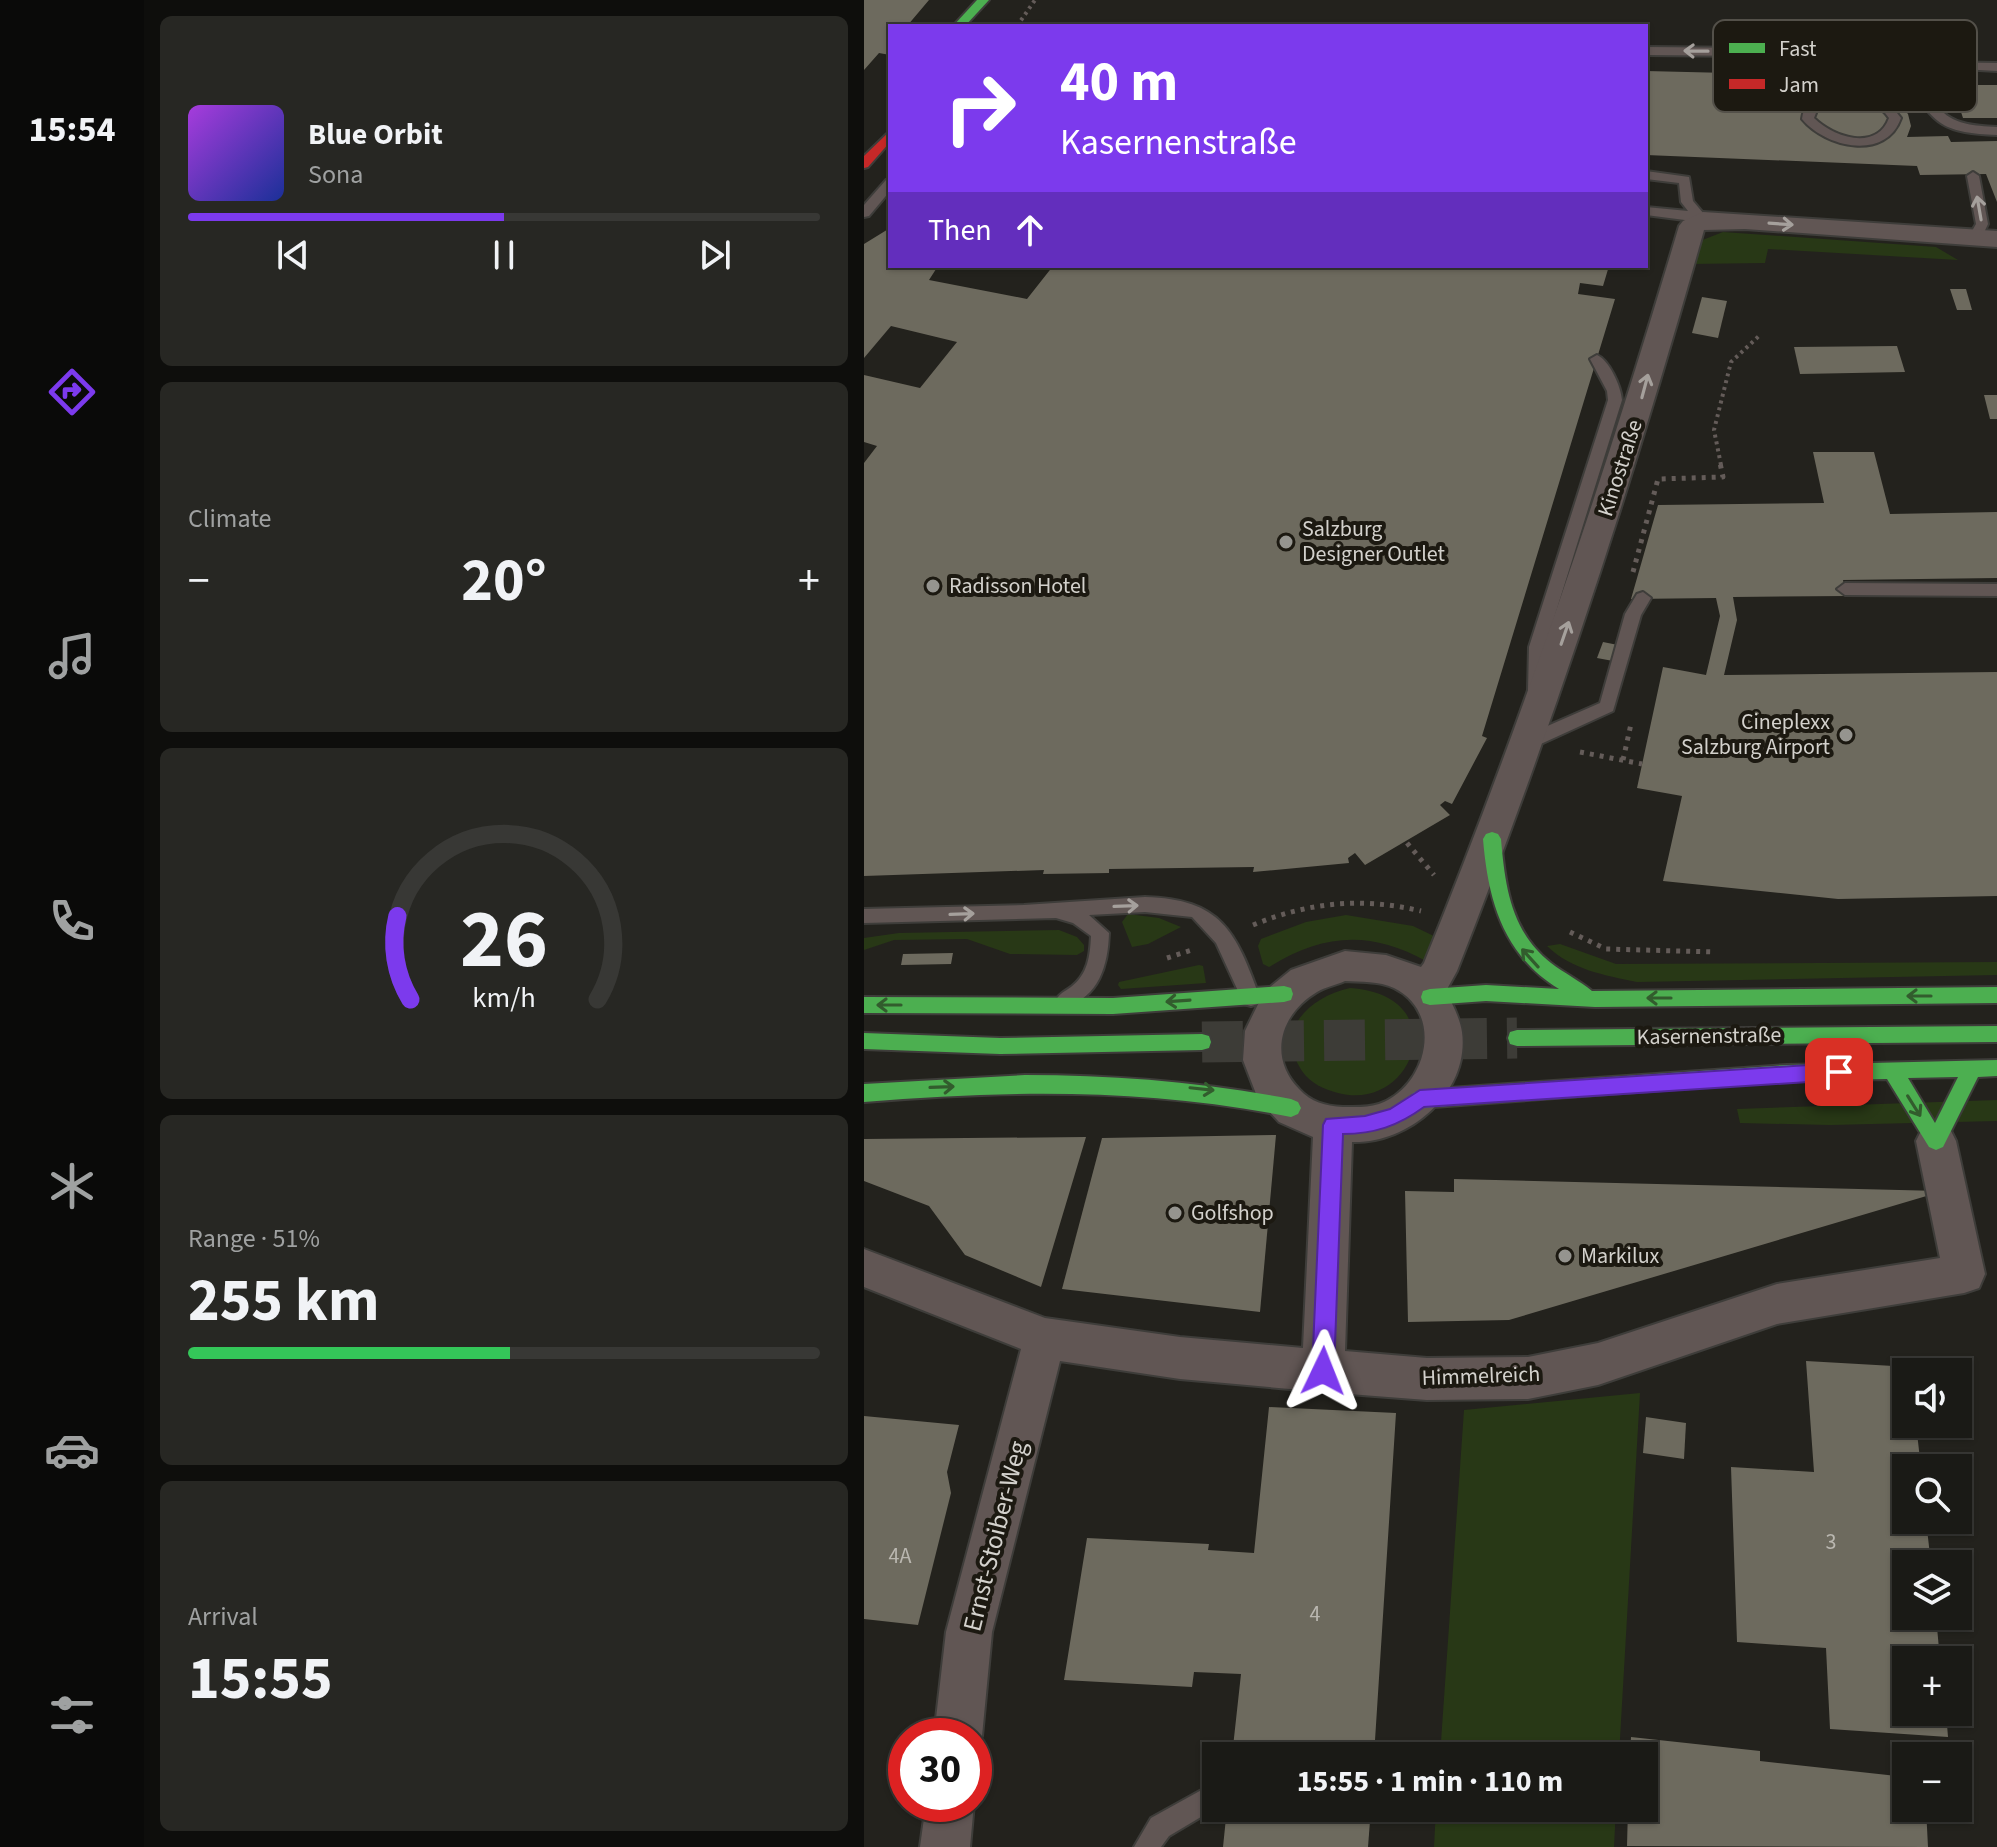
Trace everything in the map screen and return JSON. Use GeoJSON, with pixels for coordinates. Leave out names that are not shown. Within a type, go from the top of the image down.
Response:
{"type":"FeatureCollection","features":[{"type":"Feature","properties":{"kind":"main road"},"geometry":{"type":"LineString","coordinates":[[961,24],[983,0]]}},
{"type":"Feature","properties":{"kind":"main road"},"geometry":{"type":"LineString","coordinates":[[864,164],[888,137]]}},
{"type":"Feature","properties":{"kind":"main road"},"geometry":{"type":"LineString","coordinates":[[1492,839],[1493,887],[1510,930],[1526,955],[1556,981],[1595,999]]}},
{"type":"Feature","properties":{"kind":"main road"},"geometry":{"type":"LineString","coordinates":[[1428,994],[1486,993],[1595,999],[1997,995]]}},
{"type":"Feature","properties":{"kind":"main road"},"geometry":{"type":"LineString","coordinates":[[864,1005],[1051,1007],[1267,995]]}},
{"type":"Feature","properties":{"kind":"main road","name":"Kasernenstraße"},"geometry":{"type":"LineString","coordinates":[[1517,1038],[1997,1034]]}},
{"type":"Feature","properties":{"kind":"main road"},"geometry":{"type":"LineString","coordinates":[[864,1041],[1000,1046],[1202,1042]]}},
{"type":"Feature","properties":{"kind":"main road"},"geometry":{"type":"LineString","coordinates":[[864,1060],[1000,1046]]}},
{"type":"Feature","properties":{"kind":"main road"},"geometry":{"type":"LineString","coordinates":[[1936,1141],[1973,1068]]}},
{"type":"Feature","properties":{"kind":"main road"},"geometry":{"type":"LineString","coordinates":[[1420,1099],[1787,1073],[1997,1068]]}},
{"type":"Feature","properties":{"kind":"main road"},"geometry":{"type":"LineString","coordinates":[[1892,1070],[1936,1141]]}},
{"type":"Feature","properties":{"kind":"main road"},"geometry":{"type":"LineString","coordinates":[[864,1093],[1053,1083],[1200,1088],[1247,1095],[1291,1108]]}},
{"type":"Feature","properties":{"kind":"street"},"geometry":{"type":"LineString","coordinates":[[1700,218],[1986,239]]}},
{"type":"Feature","properties":{"kind":"street","name":"Kinostraße"},"geometry":{"type":"LineString","coordinates":[[1428,994],[1492,839],[1531,730],[1638,413],[1684,246],[1692,226],[1700,218]]}},
{"type":"Feature","properties":{"kind":"street"},"geometry":{"type":"LineString","coordinates":[[1345,966],[1368,966],[1391,972],[1412,980],[1428,994],[1445,1037],[1443,1059],[1435,1080],[1420,1099],[1395,1116],[1365,1125],[1333,1125],[1311,1119],[1291,1108],[1275,1092],[1265,1073],[1260,1053],[1262,1031],[1270,1012],[1267,995],[1322,970],[1345,966]]}},
{"type":"Feature","properties":{"kind":"street"},"geometry":{"type":"LineString","coordinates":[[1323,1371],[1333,1125]]}},
{"type":"Feature","properties":{"kind":"street","name":"Himmelreich"},"geometry":{"type":"LineString","coordinates":[[864,1268],[1045,1338],[1180,1358],[1323,1371],[1427,1379],[1528,1378],[1598,1364],[1777,1304],[1964,1274],[1936,1141]]}},
{"type":"Feature","properties":{"kind":"street","name":"Ernst-Stoiber-Weg"},"geometry":{"type":"LineString","coordinates":[[960,1718],[969,1632],[1045,1338]]}},
{"type":"Feature","properties":{"kind":"street"},"geometry":{"type":"LineString","coordinates":[[945,1847],[948,1822]]}},
{"type":"Feature","properties":{"kind":"lane"},"geometry":{"type":"LineString","coordinates":[[1648,51],[1713,52]]}},
{"type":"Feature","properties":{"kind":"lane"},"geometry":{"type":"LineString","coordinates":[[1808,112],[1808,119],[1822,133],[1850,142],[1878,139],[1894,126],[1892,112]]}},
{"type":"Feature","properties":{"kind":"lane"},"geometry":{"type":"LineString","coordinates":[[1931,112],[1962,135],[1997,131]]}},
{"type":"Feature","properties":{"kind":"lane"},"geometry":{"type":"LineString","coordinates":[[1648,175],[1685,180],[1687,202],[1700,218]]}},
{"type":"Feature","properties":{"kind":"lane"},"geometry":{"type":"LineString","coordinates":[[1973,176],[1986,239]]}},
{"type":"Feature","properties":{"kind":"lane"},"geometry":{"type":"LineString","coordinates":[[864,213],[888,185]]}},
{"type":"Feature","properties":{"kind":"lane"},"geometry":{"type":"LineString","coordinates":[[1648,211],[1700,218]]}},
{"type":"Feature","properties":{"kind":"lane"},"geometry":{"type":"LineString","coordinates":[[1594,367],[1614,391],[1615,400],[1537,647],[1531,730],[1607,707],[1640,600]]}},
{"type":"Feature","properties":{"kind":"lane"},"geometry":{"type":"LineString","coordinates":[[1845,589],[1997,590]]}},
{"type":"Feature","properties":{"kind":"lane"},"geometry":{"type":"LineString","coordinates":[[864,916],[1048,911],[1130,905],[1195,910],[1206,917],[1222,939],[1245,980],[1267,995]]}},
{"type":"Feature","properties":{"kind":"lane"},"geometry":{"type":"LineString","coordinates":[[1048,911],[1078,917],[1100,933],[1098,968],[1090,983],[1078,994],[1051,1007]]}},
{"type":"Feature","properties":{"kind":"lane"},"geometry":{"type":"LineString","coordinates":[[864,923],[884,916]]}},
{"type":"Feature","properties":{"kind":"lane"},"geometry":{"type":"LineString","coordinates":[[1146,1847],[1160,1827],[1202,1802]]}},
{"type":"Feature","properties":{"kind":"path"},"geometry":{"type":"LineString","coordinates":[[1018,24],[1035,0]]}},
{"type":"Feature","properties":{"kind":"path"},"geometry":{"type":"LineString","coordinates":[[1640,600],[1628,590],[1658,479],[1723,477],[1714,430],[1731,362],[1760,335]]}},
{"type":"Feature","properties":{"kind":"path"},"geometry":{"type":"LineString","coordinates":[[1623,760],[1634,715]]}},
{"type":"Feature","properties":{"kind":"path"},"geometry":{"type":"LineString","coordinates":[[1407,843],[1437,879]]}},
{"type":"Feature","properties":{"kind":"path"},"geometry":{"type":"LineString","coordinates":[[1421,910],[1426,900]]}},
{"type":"Feature","properties":{"kind":"green space"},"geometry":{"type":"Polygon","coordinates":[[[1723,232],[1936,247],[1958,260],[1768,249],[1765,263],[1689,264],[1700,241],[1723,232]]]}},
{"type":"Feature","properties":{"kind":"green space"},"geometry":{"type":"Polygon","coordinates":[[[1128,914],[1159,918],[1181,927],[1148,944],[1132,947],[1122,922],[1128,914]]]}},
{"type":"Feature","properties":{"kind":"green space"},"geometry":{"type":"Polygon","coordinates":[[[1346,915],[1413,926],[1438,938],[1426,961],[1385,944],[1346,940],[1308,948],[1269,967],[1263,964],[1258,946],[1261,939],[1306,922],[1346,915]]]}},
{"type":"Feature","properties":{"kind":"green space"},"geometry":{"type":"Polygon","coordinates":[[[1059,930],[1077,937],[1084,945],[1084,951],[1077,955],[1010,954],[967,939],[894,940],[864,950],[864,938],[899,933],[1059,930]]]}},
{"type":"Feature","properties":{"kind":"green space"},"geometry":{"type":"Polygon","coordinates":[[[1560,944],[1616,964],[1997,962],[1997,975],[1637,982],[1578,966],[1547,946],[1560,944]]]}},
{"type":"Feature","properties":{"kind":"green space"},"geometry":{"type":"Polygon","coordinates":[[[1203,966],[1206,983],[1121,989],[1118,985],[1119,982],[1203,966]]]}},
{"type":"Feature","properties":{"kind":"green space"},"geometry":{"type":"Polygon","coordinates":[[[1350,988],[1383,995],[1403,1010],[1413,1030],[1412,1051],[1403,1070],[1387,1086],[1365,1095],[1338,1093],[1314,1083],[1302,1071],[1294,1056],[1292,1042],[1300,1017],[1310,1007],[1335,992],[1350,988]]]}},
{"type":"Feature","properties":{"kind":"green space"},"geometry":{"type":"Polygon","coordinates":[[[1997,1100],[1997,1121],[1830,1125],[1740,1123],[1737,1109],[1997,1100]]]}},
{"type":"Feature","properties":{"kind":"green space"},"geometry":{"type":"Polygon","coordinates":[[[1640,1393],[1620,1742],[1441,1742],[1464,1410],[1640,1393]]]}},
{"type":"Feature","properties":{"kind":"green space"},"geometry":{"type":"Polygon","coordinates":[[[1435,1822],[1615,1822],[1614,1847],[1434,1847],[1435,1822]]]}},
{"type":"Feature","properties":{"kind":"building"},"geometry":{"type":"Polygon","coordinates":[[[864,0],[929,0],[909,24],[888,24],[888,55],[879,53],[864,70],[864,0]]]}},
{"type":"Feature","properties":{"kind":"building"},"geometry":{"type":"Polygon","coordinates":[[[1648,71],[1713,73],[1713,112],[1906,112],[1911,126],[1907,137],[1948,136],[1951,142],[1997,141],[1997,202],[1986,174],[1920,175],[1917,166],[1648,155],[1648,71]]]}},
{"type":"Feature","properties":{"kind":"building"},"geometry":{"type":"Polygon","coordinates":[[[1977,85],[1997,85],[1997,118],[1963,118],[1961,112],[1977,112],[1977,85]]]}},
{"type":"Feature","properties":{"kind":"building","name":"Salzburg Designer Outlet"},"geometry":{"type":"Polygon","coordinates":[[[888,229],[888,268],[937,268],[929,280],[1027,299],[1051,268],[1608,268],[1603,286],[1580,283],[1578,294],[1615,299],[1482,736],[1487,738],[1452,804],[1445,801],[1440,805],[1450,815],[1365,865],[1355,853],[1348,858],[1349,863],[1253,872],[1254,867],[1109,869],[1109,873],[1043,874],[1044,870],[864,876],[864,463],[877,446],[864,442],[864,375],[920,388],[957,342],[891,326],[864,358],[864,244],[888,229]]]}},
{"type":"Feature","properties":{"kind":"building"},"geometry":{"type":"Polygon","coordinates":[[[1950,289],[1966,289],[1972,310],[1957,310],[1950,289]]]}},
{"type":"Feature","properties":{"kind":"building"},"geometry":{"type":"Polygon","coordinates":[[[1702,297],[1727,301],[1718,338],[1692,333],[1702,297]]]}},
{"type":"Feature","properties":{"kind":"building"},"geometry":{"type":"Polygon","coordinates":[[[1897,346],[1905,372],[1800,374],[1794,347],[1897,346]]]}},
{"type":"Feature","properties":{"kind":"building"},"geometry":{"type":"Polygon","coordinates":[[[1984,395],[1997,395],[1997,419],[1990,419],[1984,395]]]}},
{"type":"Feature","properties":{"kind":"building","name":"Cineplexx Salzburg Airport"},"geometry":{"type":"Polygon","coordinates":[[[1813,452],[1874,452],[1890,514],[1997,512],[1997,578],[1843,580],[1847,596],[1733,597],[1737,620],[1724,675],[1997,672],[1997,896],[1838,899],[1663,881],[1682,796],[1637,788],[1663,667],[1706,675],[1720,616],[1716,598],[1631,599],[1658,505],[1824,503],[1813,452]]]}},
{"type":"Feature","properties":{"kind":"building"},"geometry":{"type":"Polygon","coordinates":[[[1603,642],[1618,645],[1613,661],[1597,658],[1603,642]]]}},
{"type":"Feature","properties":{"kind":"building"},"geometry":{"type":"Polygon","coordinates":[[[953,953],[951,964],[901,965],[903,954],[953,953]]]}},
{"type":"Feature","properties":{"kind":"building","name":"Golfshop"},"geometry":{"type":"Polygon","coordinates":[[[1276,1135],[1260,1312],[1062,1289],[1102,1138],[1276,1135]]]}},
{"type":"Feature","properties":{"kind":"building"},"geometry":{"type":"Polygon","coordinates":[[[1086,1137],[1041,1287],[965,1255],[929,1206],[864,1181],[864,1139],[1086,1137]]]}},
{"type":"Feature","properties":{"kind":"building","name":"Markilux"},"geometry":{"type":"Polygon","coordinates":[[[1454,1179],[1940,1192],[1509,1320],[1408,1322],[1405,1191],[1454,1192],[1454,1179]]]}},
{"type":"Feature","properties":{"kind":"building"},"geometry":{"type":"Polygon","coordinates":[[[1806,1361],[1892,1366],[1892,1438],[1918,1438],[1919,1454],[1892,1454],[1892,1534],[1928,1534],[1929,1550],[1892,1550],[1892,1630],[1937,1630],[1939,1646],[1892,1646],[1892,1726],[1947,1726],[1948,1737],[1830,1729],[1826,1648],[1737,1642],[1731,1467],[1814,1472],[1806,1361]]]}},
{"type":"Feature","properties":{"kind":"building"},"geometry":{"type":"Polygon","coordinates":[[[1269,1407],[1396,1413],[1375,1742],[1234,1742],[1241,1674],[1194,1672],[1192,1687],[1064,1680],[1087,1538],[1209,1544],[1208,1550],[1254,1553],[1269,1407]]]}},
{"type":"Feature","properties":{"kind":"building"},"geometry":{"type":"Polygon","coordinates":[[[864,1416],[959,1425],[947,1472],[951,1493],[918,1625],[864,1619],[864,1416]]]}},
{"type":"Feature","properties":{"kind":"building"},"geometry":{"type":"Polygon","coordinates":[[[1646,1417],[1686,1423],[1684,1459],[1643,1453],[1646,1417]]]}},
{"type":"Feature","properties":{"kind":"building"},"geometry":{"type":"Polygon","coordinates":[[[1631,1737],[1760,1751],[1760,1761],[1892,1775],[1892,1822],[1927,1822],[1928,1847],[1627,1846],[1628,1822],[1658,1822],[1658,1742],[1631,1742],[1631,1737]]]}},
{"type":"Feature","properties":{"kind":"building"},"geometry":{"type":"Polygon","coordinates":[[[1226,1822],[1370,1822],[1368,1847],[1223,1847],[1226,1822]]]}},
{"type":"Feature","properties":{"kind":"tunnel"},"geometry":{"type":"LineString","coordinates":[[1202,1042],[1517,1038]]}},
{"type":"Feature","properties":{"kind":"traffic: fast"},"geometry":{"type":"LineString","coordinates":[[961,24],[983,0]]}},
{"type":"Feature","properties":{"kind":"traffic: fast"},"geometry":{"type":"LineString","coordinates":[[1492,839],[1498,891],[1513,932],[1541,966],[1585,995]]}},
{"type":"Feature","properties":{"kind":"traffic: fast"},"geometry":{"type":"LineString","coordinates":[[1430,997],[1486,993],[1595,999],[1997,995]]}},
{"type":"Feature","properties":{"kind":"traffic: fast"},"geometry":{"type":"LineString","coordinates":[[864,1005],[1113,1006],[1284,994]]}},
{"type":"Feature","properties":{"kind":"traffic: fast"},"geometry":{"type":"LineString","coordinates":[[1517,1038],[1997,1034]]}},
{"type":"Feature","properties":{"kind":"traffic: fast"},"geometry":{"type":"LineString","coordinates":[[864,1041],[1000,1046],[1202,1042]]}},
{"type":"Feature","properties":{"kind":"traffic: fast"},"geometry":{"type":"LineString","coordinates":[[1936,1141],[1973,1068]]}},
{"type":"Feature","properties":{"kind":"traffic: fast"},"geometry":{"type":"LineString","coordinates":[[1420,1099],[1787,1073],[1997,1068]]}},
{"type":"Feature","properties":{"kind":"traffic: fast"},"geometry":{"type":"LineString","coordinates":[[1892,1070],[1936,1141]]}},
{"type":"Feature","properties":{"kind":"traffic: fast"},"geometry":{"type":"LineString","coordinates":[[864,1093],[972,1086],[1078,1084],[1185,1090],[1291,1108]]}},
{"type":"Feature","properties":{"kind":"traffic: jam"},"geometry":{"type":"LineString","coordinates":[[864,164],[888,137]]}},
{"type":"Feature","properties":{"kind":"place","name":"Salzburg Designer Outlet"},"geometry":{"type":"Point","coordinates":[1286,542]}},
{"type":"Feature","properties":{"kind":"place","name":"Radisson Hotel"},"geometry":{"type":"Point","coordinates":[933,586]}},
{"type":"Feature","properties":{"kind":"place","name":"Cineplexx Salzburg Airport"},"geometry":{"type":"Point","coordinates":[1846,735]}},
{"type":"Feature","properties":{"kind":"place","name":"Golfshop"},"geometry":{"type":"Point","coordinates":[1175,1213]}},
{"type":"Feature","properties":{"kind":"place","name":"Markilux"},"geometry":{"type":"Point","coordinates":[1565,1256]}},
{"type":"Feature","properties":{"kind":"route"},"geometry":{"type":"LineString","coordinates":[[1323,1371],[1333,1125],[1365,1125],[1395,1116],[1420,1099],[1839,1072]]}}]}
